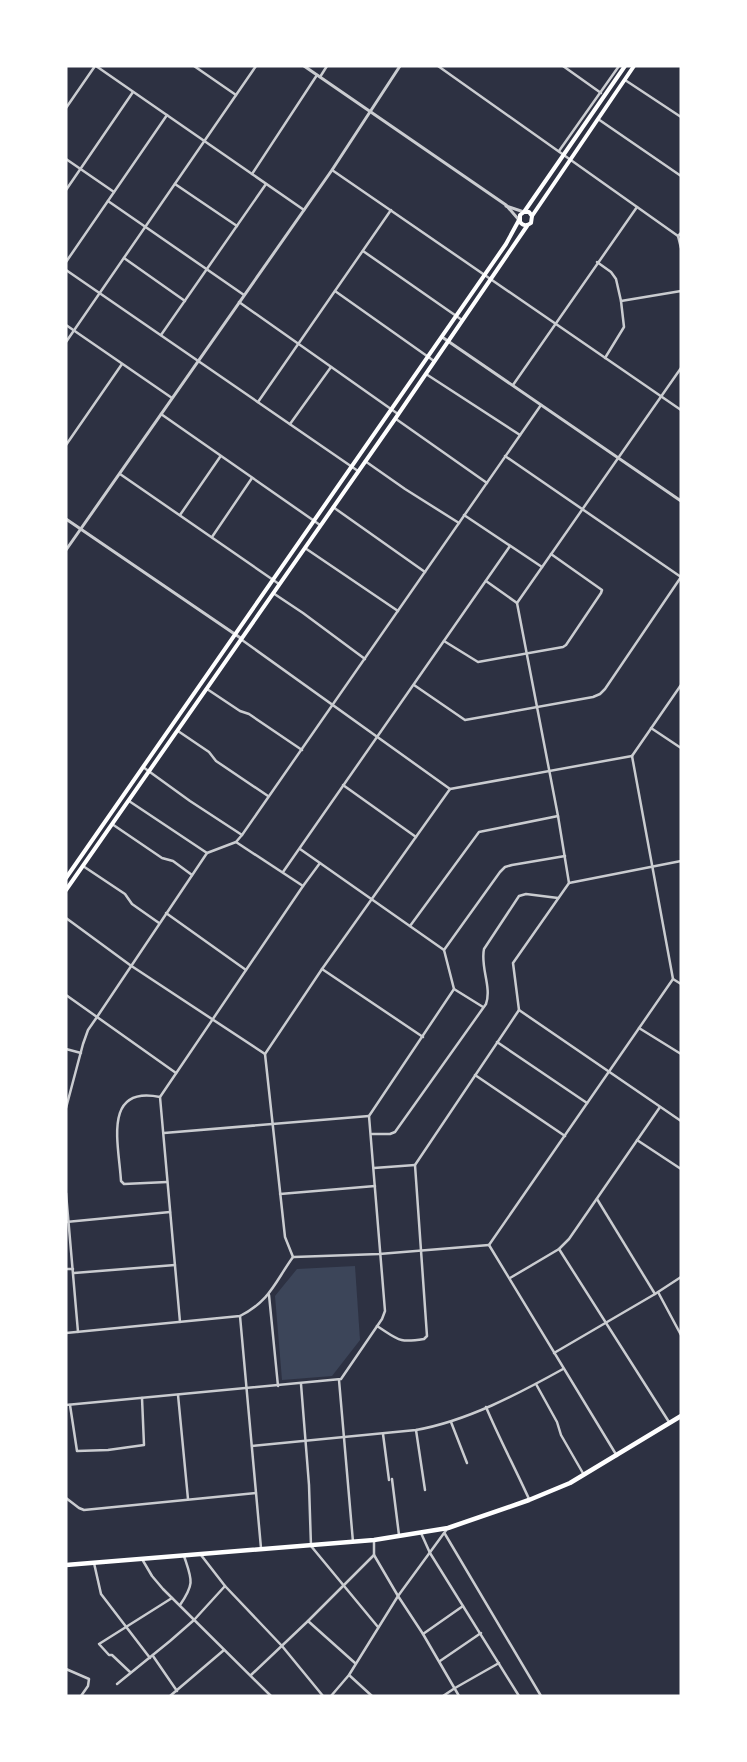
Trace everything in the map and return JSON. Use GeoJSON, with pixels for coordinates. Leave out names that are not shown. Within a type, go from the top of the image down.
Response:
{"type":"FeatureCollection","features":[{"type":"Feature","properties":{"kind":"highway"},"geometry":{"type":"LineString","coordinates":[[66,1565],[374,1540],[421,1534],[448,1528],[529,1500],[585,1475],[681,1416]]}},
{"type":"Feature","properties":{"kind":"main road"},"geometry":{"type":"LineString","coordinates":[[66,878],[442,337],[506,244],[520,215],[564,154],[603,94],[625,66]]}},
{"type":"Feature","properties":{"kind":"main road"},"geometry":{"type":"LineString","coordinates":[[66,890],[395,419],[527,226],[531,223],[532,216],[634,66]]}},
{"type":"Feature","properties":{"kind":"main road"},"geometry":{"type":"LineString","coordinates":[[524,212],[529,212],[532,216]]}},
{"type":"Feature","properties":{"kind":"main road"},"geometry":{"type":"LineString","coordinates":[[519,220],[521,224],[527,226]]}},
{"type":"Feature","properties":{"kind":"street"},"geometry":{"type":"LineString","coordinates":[[66,108],[96,66],[304,210]]}},
{"type":"Feature","properties":{"kind":"street"},"geometry":{"type":"LineString","coordinates":[[194,66],[236,95]]}},
{"type":"Feature","properties":{"kind":"street"},"geometry":{"type":"LineString","coordinates":[[66,342],[256,66]]}},
{"type":"Feature","properties":{"kind":"street"},"geometry":{"type":"LineString","coordinates":[[304,66],[506,205],[524,212]]}},
{"type":"Feature","properties":{"kind":"street"},"geometry":{"type":"LineString","coordinates":[[252,174],[327,66]]}},
{"type":"Feature","properties":{"kind":"street"},"geometry":{"type":"LineString","coordinates":[[66,550],[332,170],[400,66]]}},
{"type":"Feature","properties":{"kind":"street"},"geometry":{"type":"LineString","coordinates":[[438,66],[637,206],[680,234],[681,248]]}},
{"type":"Feature","properties":{"kind":"street"},"geometry":{"type":"LineString","coordinates":[[563,66],[611,100]]}},
{"type":"Feature","properties":{"kind":"street"},"geometry":{"type":"LineString","coordinates":[[560,151],[603,94],[619,66]]}},
{"type":"Feature","properties":{"kind":"street"},"geometry":{"type":"LineString","coordinates":[[625,80],[681,117]]}},
{"type":"Feature","properties":{"kind":"street"},"geometry":{"type":"LineString","coordinates":[[66,190],[134,92]]}},
{"type":"Feature","properties":{"kind":"street"},"geometry":{"type":"LineString","coordinates":[[66,262],[167,116]]}},
{"type":"Feature","properties":{"kind":"street"},"geometry":{"type":"LineString","coordinates":[[598,119],[681,176]]}},
{"type":"Feature","properties":{"kind":"street"},"geometry":{"type":"LineString","coordinates":[[66,159],[114,192]]}},
{"type":"Feature","properties":{"kind":"street"},"geometry":{"type":"LineString","coordinates":[[332,170],[681,410]]}},
{"type":"Feature","properties":{"kind":"street"},"geometry":{"type":"LineString","coordinates":[[175,184],[236,226]]}},
{"type":"Feature","properties":{"kind":"street"},"geometry":{"type":"LineString","coordinates":[[162,335],[266,184]]}},
{"type":"Feature","properties":{"kind":"street"},"geometry":{"type":"LineString","coordinates":[[108,201],[244,295]]}},
{"type":"Feature","properties":{"kind":"street"},"geometry":{"type":"LineString","coordinates":[[506,205],[519,220]]}},
{"type":"Feature","properties":{"kind":"street"},"geometry":{"type":"LineString","coordinates":[[513,385],[637,206]]}},
{"type":"Feature","properties":{"kind":"street"},"geometry":{"type":"LineString","coordinates":[[258,402],[391,210]]}},
{"type":"Feature","properties":{"kind":"street"},"geometry":{"type":"LineString","coordinates":[[363,251],[463,320]]}},
{"type":"Feature","properties":{"kind":"street"},"geometry":{"type":"LineString","coordinates":[[124,258],[185,301]]}},
{"type":"Feature","properties":{"kind":"street"},"geometry":{"type":"LineString","coordinates":[[597,262],[614,275],[621,301],[624,327],[605,358]]}},
{"type":"Feature","properties":{"kind":"street"},"geometry":{"type":"LineString","coordinates":[[66,270],[358,471]]}},
{"type":"Feature","properties":{"kind":"street"},"geometry":{"type":"LineString","coordinates":[[335,291],[434,361]]}},
{"type":"Feature","properties":{"kind":"street"},"geometry":{"type":"LineString","coordinates":[[621,301],[681,291]]}},
{"type":"Feature","properties":{"kind":"street"},"geometry":{"type":"LineString","coordinates":[[239,302],[398,414]]}},
{"type":"Feature","properties":{"kind":"street"},"geometry":{"type":"LineString","coordinates":[[66,325],[172,398]]}},
{"type":"Feature","properties":{"kind":"street"},"geometry":{"type":"LineString","coordinates":[[442,337],[681,502]]}},
{"type":"Feature","properties":{"kind":"street"},"geometry":{"type":"LineString","coordinates":[[66,444],[122,364]]}},
{"type":"Feature","properties":{"kind":"street"},"geometry":{"type":"LineString","coordinates":[[290,424],[332,367]]}},
{"type":"Feature","properties":{"kind":"street"},"geometry":{"type":"LineString","coordinates":[[517,603],[681,368]]}},
{"type":"Feature","properties":{"kind":"street"},"geometry":{"type":"LineString","coordinates":[[426,374],[520,435]]}},
{"type":"Feature","properties":{"kind":"street"},"geometry":{"type":"LineString","coordinates":[[66,1108],[85,1036],[130,965],[207,853],[236,842],[242,835],[541,404]]}},
{"type":"Feature","properties":{"kind":"street"},"geometry":{"type":"LineString","coordinates":[[161,414],[320,526]]}},
{"type":"Feature","properties":{"kind":"street"},"geometry":{"type":"LineString","coordinates":[[395,419],[487,483]]}},
{"type":"Feature","properties":{"kind":"street"},"geometry":{"type":"LineString","coordinates":[[414,685],[465,720],[593,698],[600,694],[681,577],[505,456]]}},
{"type":"Feature","properties":{"kind":"street"},"geometry":{"type":"LineString","coordinates":[[180,515],[220,457]]}},
{"type":"Feature","properties":{"kind":"street"},"geometry":{"type":"LineString","coordinates":[[365,461],[459,523]]}},
{"type":"Feature","properties":{"kind":"street"},"geometry":{"type":"LineString","coordinates":[[120,474],[279,584]]}},
{"type":"Feature","properties":{"kind":"street"},"geometry":{"type":"LineString","coordinates":[[211,537],[252,478]]}},
{"type":"Feature","properties":{"kind":"street"},"geometry":{"type":"LineString","coordinates":[[333,507],[425,572]]}},
{"type":"Feature","properties":{"kind":"street"},"geometry":{"type":"LineString","coordinates":[[464,515],[542,567]]}},
{"type":"Feature","properties":{"kind":"street"},"geometry":{"type":"LineString","coordinates":[[66,519],[242,639],[450,789]]}},
{"type":"Feature","properties":{"kind":"street"},"geometry":{"type":"LineString","coordinates":[[283,872],[510,546]]}},
{"type":"Feature","properties":{"kind":"street"},"geometry":{"type":"LineString","coordinates":[[305,548],[398,610]]}},
{"type":"Feature","properties":{"kind":"street"},"geometry":{"type":"LineString","coordinates":[[444,641],[478,662],[566,645],[601,593],[600,587],[551,554]]}},
{"type":"Feature","properties":{"kind":"street"},"geometry":{"type":"LineString","coordinates":[[485,581],[517,603],[550,770],[569,883]]}},
{"type":"Feature","properties":{"kind":"street"},"geometry":{"type":"LineString","coordinates":[[273,593],[365,659]]}},
{"type":"Feature","properties":{"kind":"street"},"geometry":{"type":"LineString","coordinates":[[489,1245],[673,979],[632,756],[681,685]]}},
{"type":"Feature","properties":{"kind":"street"},"geometry":{"type":"LineString","coordinates":[[207,689],[240,711],[249,714],[302,750]]}},
{"type":"Feature","properties":{"kind":"street"},"geometry":{"type":"LineString","coordinates":[[651,728],[681,748]]}},
{"type":"Feature","properties":{"kind":"street"},"geometry":{"type":"LineString","coordinates":[[178,731],[209,752],[216,761],[268,796]]}},
{"type":"Feature","properties":{"kind":"street"},"geometry":{"type":"LineString","coordinates":[[293,1257],[285,1237],[265,1054],[322,969],[450,789],[632,756]]}},
{"type":"Feature","properties":{"kind":"street"},"geometry":{"type":"LineString","coordinates":[[143,767],[242,835]]}},
{"type":"Feature","properties":{"kind":"street"},"geometry":{"type":"LineString","coordinates":[[343,785],[416,837]]}},
{"type":"Feature","properties":{"kind":"street"},"geometry":{"type":"LineString","coordinates":[[128,801],[207,853]]}},
{"type":"Feature","properties":{"kind":"street"},"geometry":{"type":"LineString","coordinates":[[410,926],[479,832],[558,816]]}},
{"type":"Feature","properties":{"kind":"street"},"geometry":{"type":"LineString","coordinates":[[112,824],[162,858],[173,861],[192,875]]}},
{"type":"Feature","properties":{"kind":"street"},"geometry":{"type":"LineString","coordinates":[[236,842],[303,886]]}},
{"type":"Feature","properties":{"kind":"street"},"geometry":{"type":"LineString","coordinates":[[300,848],[444,950],[454,989],[483,1007]]}},
{"type":"Feature","properties":{"kind":"street"},"geometry":{"type":"LineString","coordinates":[[444,950],[505,867],[565,856]]}},
{"type":"Feature","properties":{"kind":"street"},"geometry":{"type":"LineString","coordinates":[[378,1326],[405,1342],[424,1339],[427,1333],[415,1165],[520,1010],[513,963],[569,883],[681,860]]}},
{"type":"Feature","properties":{"kind":"street"},"geometry":{"type":"LineString","coordinates":[[180,1322],[160,1097],[320,863]]}},
{"type":"Feature","properties":{"kind":"street"},"geometry":{"type":"LineString","coordinates":[[83,866],[125,894],[132,904],[159,923]]}},
{"type":"Feature","properties":{"kind":"street"},"geometry":{"type":"LineString","coordinates":[[372,1134],[390,1134],[395,1132],[483,1007],[488,997],[483,957],[484,949],[519,896],[526,894],[558,898]]}},
{"type":"Feature","properties":{"kind":"street"},"geometry":{"type":"LineString","coordinates":[[166,913],[246,970]]}},
{"type":"Feature","properties":{"kind":"street"},"geometry":{"type":"LineString","coordinates":[[66,918],[130,965],[265,1054]]}},
{"type":"Feature","properties":{"kind":"street"},"geometry":{"type":"LineString","coordinates":[[322,969],[423,1037]]}},
{"type":"Feature","properties":{"kind":"street"},"geometry":{"type":"LineString","coordinates":[[673,979],[681,984]]}},
{"type":"Feature","properties":{"kind":"street"},"geometry":{"type":"LineString","coordinates":[[353,1542],[340,1379],[378,1326],[385,1311],[379,1254],[372,1134],[369,1116],[454,989]]}},
{"type":"Feature","properties":{"kind":"street"},"geometry":{"type":"LineString","coordinates":[[66,995],[176,1073]]}},
{"type":"Feature","properties":{"kind":"street"},"geometry":{"type":"LineString","coordinates":[[520,1010],[681,1121]]}},
{"type":"Feature","properties":{"kind":"street"},"geometry":{"type":"LineString","coordinates":[[639,1028],[681,1054]]}},
{"type":"Feature","properties":{"kind":"street"},"geometry":{"type":"LineString","coordinates":[[498,1042],[587,1103]]}},
{"type":"Feature","properties":{"kind":"street"},"geometry":{"type":"LineString","coordinates":[[66,1049],[81,1053]]}},
{"type":"Feature","properties":{"kind":"street"},"geometry":{"type":"LineString","coordinates":[[475,1075],[565,1136]]}},
{"type":"Feature","properties":{"kind":"street"},"geometry":{"type":"LineString","coordinates":[[160,1097],[141,1095],[131,1098],[121,1108],[116,1123],[120,1180],[124,1184],[167,1182]]}},
{"type":"Feature","properties":{"kind":"street"},"geometry":{"type":"LineString","coordinates":[[510,1278],[559,1249],[569,1239],[660,1107]]}},
{"type":"Feature","properties":{"kind":"street"},"geometry":{"type":"LineString","coordinates":[[164,1133],[369,1116]]}},
{"type":"Feature","properties":{"kind":"street"},"geometry":{"type":"LineString","coordinates":[[637,1140],[681,1169]]}},
{"type":"Feature","properties":{"kind":"street"},"geometry":{"type":"LineString","coordinates":[[373,1168],[415,1165]]}},
{"type":"Feature","properties":{"kind":"street"},"geometry":{"type":"LineString","coordinates":[[280,1194],[375,1186]]}},
{"type":"Feature","properties":{"kind":"street"},"geometry":{"type":"LineString","coordinates":[[66,1193],[78,1332]]}},
{"type":"Feature","properties":{"kind":"street"},"geometry":{"type":"LineString","coordinates":[[597,1198],[681,1335]]}},
{"type":"Feature","properties":{"kind":"street"},"geometry":{"type":"LineString","coordinates":[[67,1222],[170,1212]]}},
{"type":"Feature","properties":{"kind":"street"},"geometry":{"type":"LineString","coordinates":[[293,1257],[379,1254],[489,1245]]}},
{"type":"Feature","properties":{"kind":"street"},"geometry":{"type":"LineString","coordinates":[[489,1245],[616,1456]]}},
{"type":"Feature","properties":{"kind":"street"},"geometry":{"type":"LineString","coordinates":[[559,1249],[670,1423]]}},
{"type":"Feature","properties":{"kind":"street"},"geometry":{"type":"LineString","coordinates":[[66,1333],[240,1316],[269,1295],[293,1257]]}},
{"type":"Feature","properties":{"kind":"street"},"geometry":{"type":"LineString","coordinates":[[74,1273],[176,1265]]}},
{"type":"Feature","properties":{"kind":"street"},"geometry":{"type":"LineString","coordinates":[[66,1270],[74,1269]]}},
{"type":"Feature","properties":{"kind":"street"},"geometry":{"type":"LineString","coordinates":[[554,1353],[681,1277]]}},
{"type":"Feature","properties":{"kind":"street"},"geometry":{"type":"LineString","coordinates":[[269,1295],[278,1386]]}},
{"type":"Feature","properties":{"kind":"street"},"geometry":{"type":"LineString","coordinates":[[240,1316],[261,1550]]}},
{"type":"Feature","properties":{"kind":"street"},"geometry":{"type":"LineString","coordinates":[[252,1446],[416,1430],[451,1422],[536,1384],[562,1368]]}},
{"type":"Feature","properties":{"kind":"street"},"geometry":{"type":"LineString","coordinates":[[142,1398],[144,1445],[108,1450],[78,1451],[68,1405],[340,1379]]}},
{"type":"Feature","properties":{"kind":"street"},"geometry":{"type":"LineString","coordinates":[[301,1384],[311,1546],[378,1626]]}},
{"type":"Feature","properties":{"kind":"street"},"geometry":{"type":"LineString","coordinates":[[536,1384],[557,1422],[561,1435],[585,1475]]}},
{"type":"Feature","properties":{"kind":"street"},"geometry":{"type":"LineString","coordinates":[[178,1395],[188,1499]]}},
{"type":"Feature","properties":{"kind":"street"},"geometry":{"type":"LineString","coordinates":[[486,1407],[529,1500]]}},
{"type":"Feature","properties":{"kind":"street"},"geometry":{"type":"LineString","coordinates":[[451,1422],[467,1464]]}},
{"type":"Feature","properties":{"kind":"street"},"geometry":{"type":"LineString","coordinates":[[416,1430],[425,1490]]}},
{"type":"Feature","properties":{"kind":"street"},"geometry":{"type":"LineString","coordinates":[[383,1433],[399,1537]]}},
{"type":"Feature","properties":{"kind":"street"},"geometry":{"type":"LineString","coordinates":[[66,1498],[84,1510],[256,1493]]}},
{"type":"Feature","properties":{"kind":"street"},"geometry":{"type":"LineString","coordinates":[[331,1696],[349,1675],[398,1596],[448,1528]]}},
{"type":"Feature","properties":{"kind":"street"},"geometry":{"type":"LineString","coordinates":[[444,1533],[541,1696]]}},
{"type":"Feature","properties":{"kind":"street"},"geometry":{"type":"LineString","coordinates":[[421,1534],[430,1553],[519,1696]]}},
{"type":"Feature","properties":{"kind":"street"},"geometry":{"type":"LineString","coordinates":[[374,1540],[374,1555],[440,1661],[459,1696]]}},
{"type":"Feature","properties":{"kind":"street"},"geometry":{"type":"LineString","coordinates":[[201,1554],[225,1586],[282,1646],[323,1696]]}},
{"type":"Feature","properties":{"kind":"street"},"geometry":{"type":"LineString","coordinates":[[251,1675],[374,1555]]}},
{"type":"Feature","properties":{"kind":"street"},"geometry":{"type":"LineString","coordinates":[[180,1605],[191,1585],[184,1556]]}},
{"type":"Feature","properties":{"kind":"street"},"geometry":{"type":"LineString","coordinates":[[142,1559],[157,1582],[172,1598],[271,1696]]}},
{"type":"Feature","properties":{"kind":"street"},"geometry":{"type":"LineString","coordinates":[[94,1563],[99,1590],[179,1696]]}},
{"type":"Feature","properties":{"kind":"street"},"geometry":{"type":"LineString","coordinates":[[117,1684],[194,1620],[225,1586]]}},
{"type":"Feature","properties":{"kind":"street"},"geometry":{"type":"LineString","coordinates":[[130,1672],[99,1644],[172,1598]]}},
{"type":"Feature","properties":{"kind":"street"},"geometry":{"type":"LineString","coordinates":[[423,1634],[463,1606]]}},
{"type":"Feature","properties":{"kind":"street"},"geometry":{"type":"LineString","coordinates":[[308,1621],[355,1663]]}},
{"type":"Feature","properties":{"kind":"street"},"geometry":{"type":"LineString","coordinates":[[440,1661],[481,1633]]}},
{"type":"Feature","properties":{"kind":"street"},"geometry":{"type":"LineString","coordinates":[[170,1696],[224,1650]]}},
{"type":"Feature","properties":{"kind":"street"},"geometry":{"type":"LineString","coordinates":[[443,1696],[499,1663]]}},
{"type":"Feature","properties":{"kind":"street"},"geometry":{"type":"LineString","coordinates":[[66,1669],[89,1680],[88,1686],[81,1696]]}},
{"type":"Feature","properties":{"kind":"street"},"geometry":{"type":"LineString","coordinates":[[349,1675],[372,1696]]}},
{"type":"Feature","properties":{"kind":"shaded area"},"geometry":{"type":"Polygon","coordinates":[[[355,1266],[360,1340],[332,1376],[282,1380],[275,1296],[297,1269],[355,1266]]]}}]}
